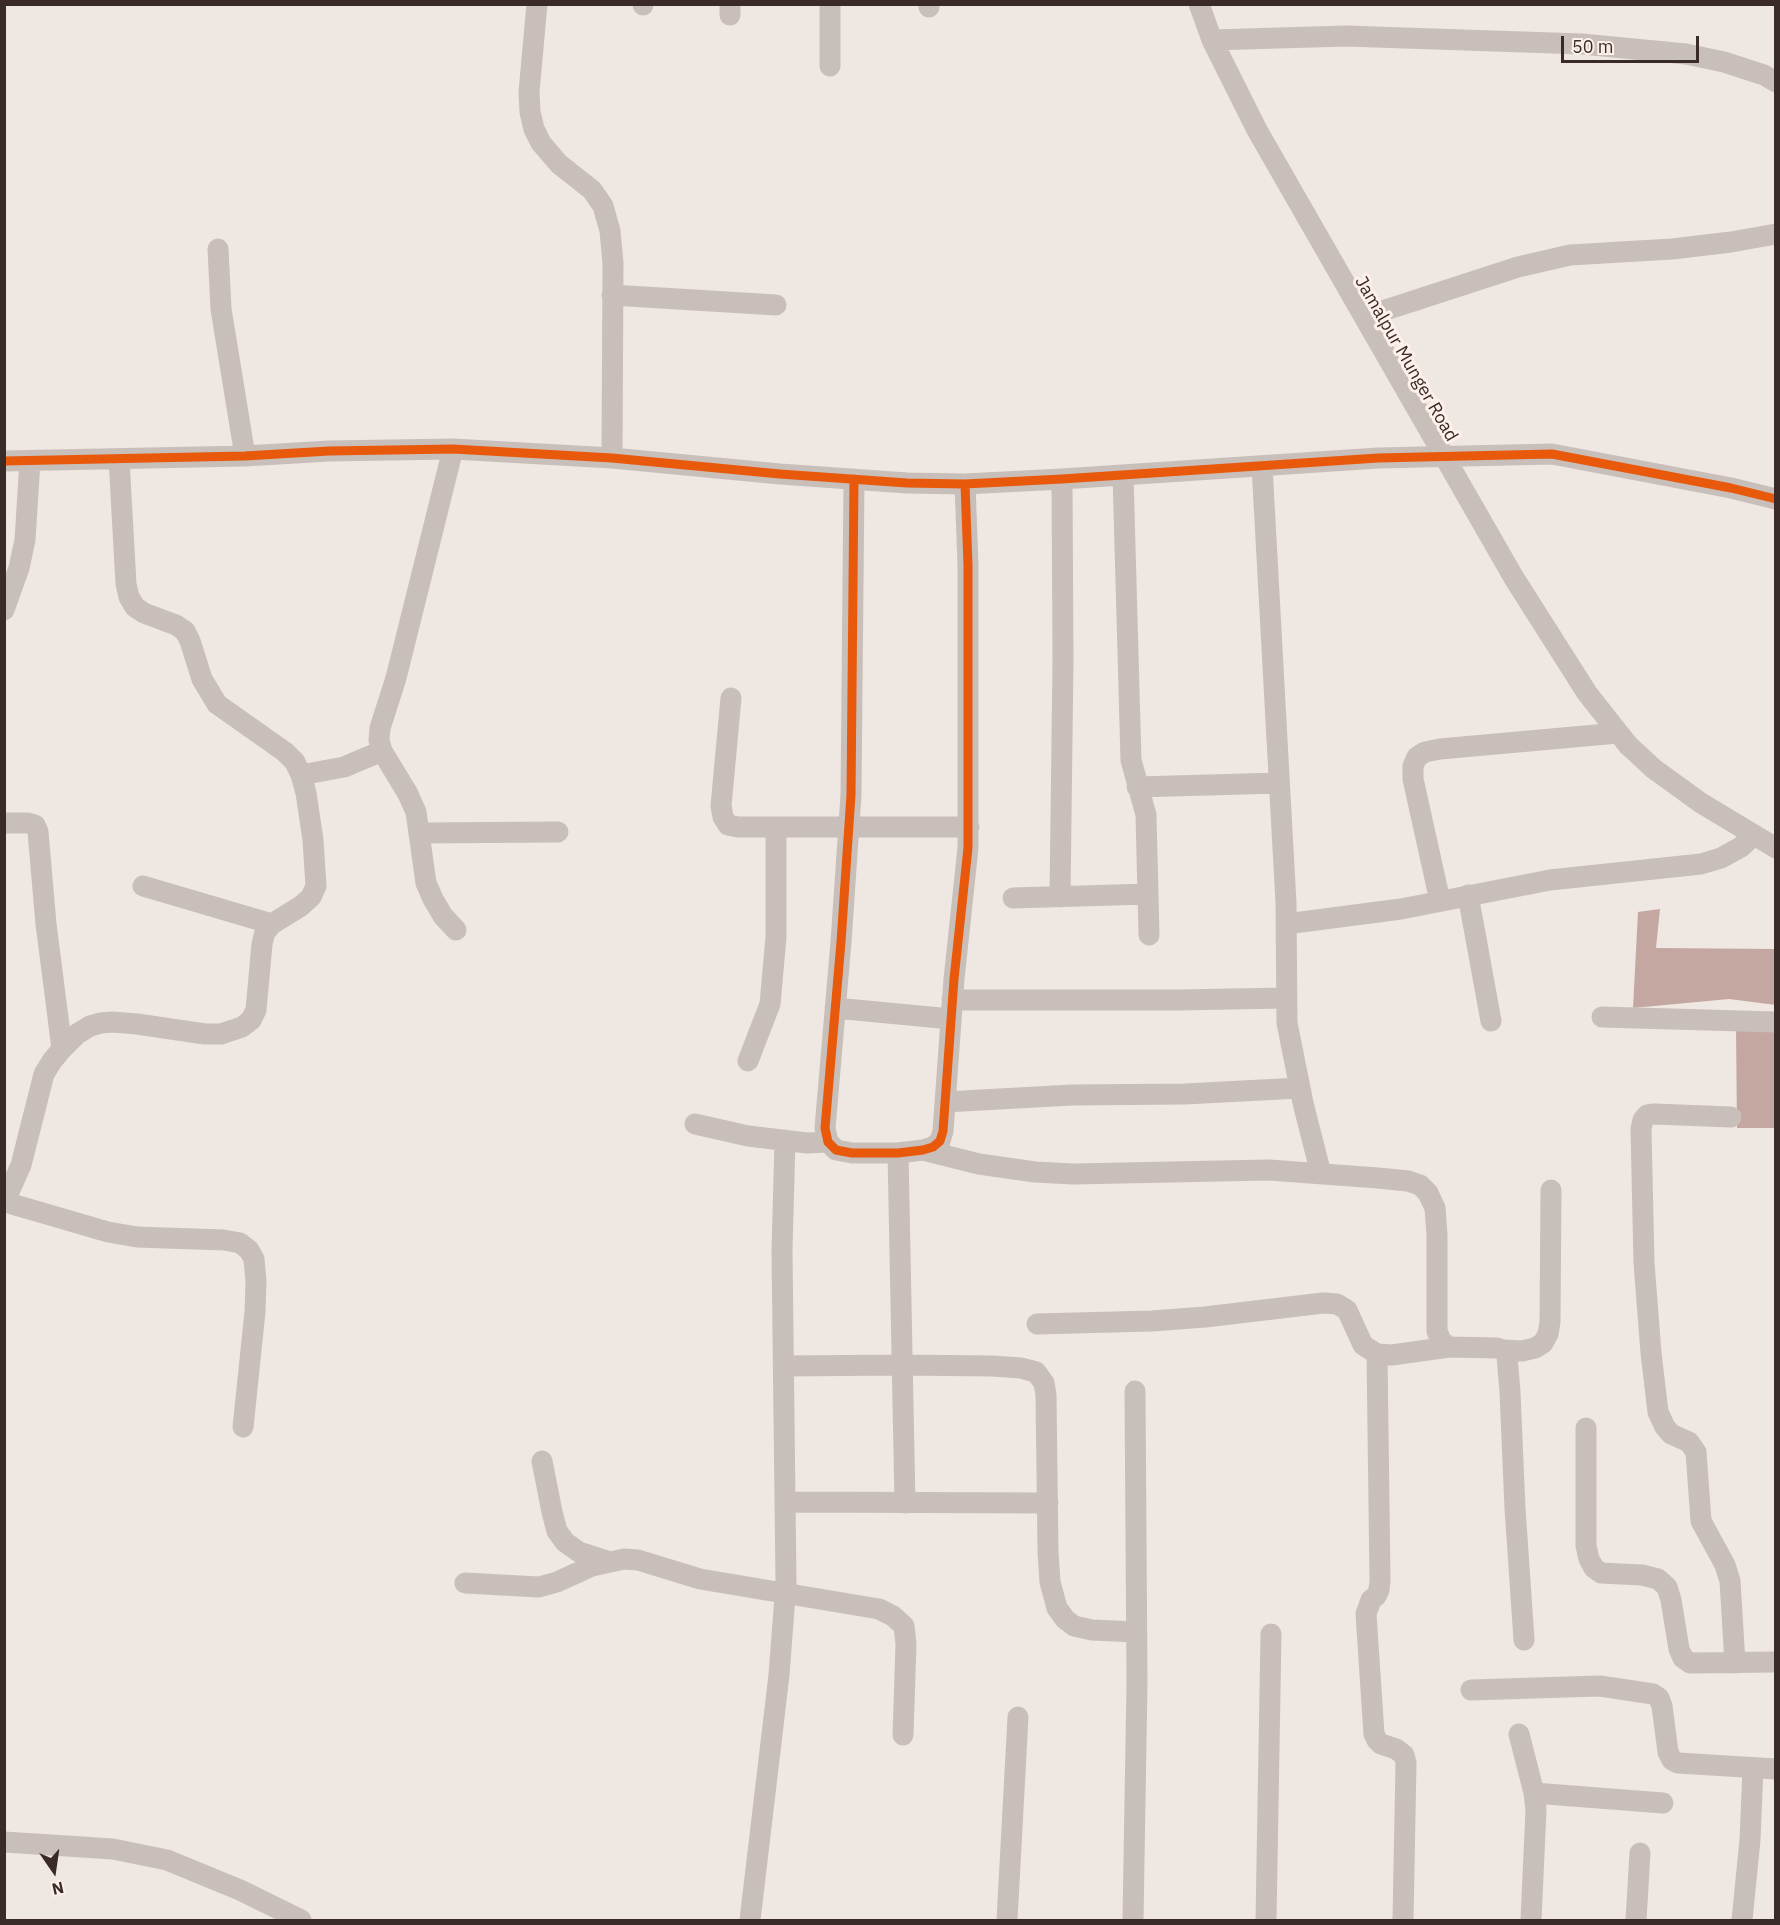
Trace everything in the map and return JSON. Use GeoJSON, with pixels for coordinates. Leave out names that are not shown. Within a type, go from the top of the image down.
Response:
{"type":"FeatureCollection","features":[{"type":"Feature","properties":{"kind":"street"},"geometry":{"type":"LineString","coordinates":[[537,4],[530,92],[530,112],[534,129],[541,143],[559,164],[592,190],[603,206],[610,231],[613,263],[612,458]]}},
{"type":"Feature","properties":{"kind":"street"},"geometry":{"type":"LineString","coordinates":[[830,4],[830,66]]}},
{"type":"Feature","properties":{"kind":"street","name":"Jamalpur Munger Road"},"geometry":{"type":"LineString","coordinates":[[1199,4],[1212,40],[1257,130],[1443,457],[1514,578],[1587,693],[1618,733],[1654,769],[1701,803],[1776,848]]}},
{"type":"Feature","properties":{"kind":"street"},"geometry":{"type":"LineString","coordinates":[[1212,40],[1346,36],[1582,44],[1686,54],[1724,62],[1764,75],[1776,82]]}},
{"type":"Feature","properties":{"kind":"street"},"geometry":{"type":"LineString","coordinates":[[1364,317],[1447,288],[1561,257],[1672,249],[1776,234]]}},
{"type":"Feature","properties":{"kind":"street"},"geometry":{"type":"LineString","coordinates":[[218,249],[221,309],[245,456]]}},
{"type":"Feature","properties":{"kind":"street"},"geometry":{"type":"LineString","coordinates":[[612,295],[776,305]]}},
{"type":"Feature","properties":{"kind":"street"},"geometry":{"type":"LineString","coordinates":[[453,449],[396,678],[380,728],[379,740],[382,751],[416,812],[426,883],[432,898],[443,916],[456,930]]}},
{"type":"Feature","properties":{"kind":"street"},"geometry":{"type":"LineString","coordinates":[[4,461],[453,449],[612,458],[907,483],[965,484],[1378,458],[1552,454],[1731,488],[1776,499]]}},
{"type":"Feature","properties":{"kind":"street"},"geometry":{"type":"LineString","coordinates":[[119,459],[126,584],[129,597],[135,607],[144,613],[176,625],[185,631],[202,679],[217,704],[285,752],[295,762],[301,775],[313,840],[316,886],[311,897],[272,924],[265,932],[256,1010],[251,1020],[242,1027],[232,1032],[213,1034],[112,1022],[101,1023],[90,1026],[77,1034],[62,1048],[52,1060],[42,1080],[21,1165],[5,1203],[108,1233],[137,1237],[224,1240],[240,1243],[249,1250],[254,1259],[255,1312],[243,1428]]}},
{"type":"Feature","properties":{"kind":"street"},"geometry":{"type":"LineString","coordinates":[[4,610],[19,568],[25,540],[30,461]]}},
{"type":"Feature","properties":{"kind":"street"},"geometry":{"type":"LineString","coordinates":[[1262,465],[1286,924],[1287,1023],[1321,1173]]}},
{"type":"Feature","properties":{"kind":"street"},"geometry":{"type":"LineString","coordinates":[[1123,475],[1131,760],[1146,814],[1149,935]]}},
{"type":"Feature","properties":{"kind":"street"},"geometry":{"type":"LineString","coordinates":[[854,479],[851,784],[825,1113],[828,1142],[836,1150],[852,1153],[898,1153],[923,1150],[933,1147],[940,1141],[943,1131],[969,827],[968,565],[965,484]]}},
{"type":"Feature","properties":{"kind":"street"},"geometry":{"type":"LineString","coordinates":[[1060,897],[1063,660],[1062,479]]}},
{"type":"Feature","properties":{"kind":"street"},"geometry":{"type":"LineString","coordinates":[[731,698],[721,806],[723,817],[728,825],[738,827],[969,827]]}},
{"type":"Feature","properties":{"kind":"street"},"geometry":{"type":"LineString","coordinates":[[1440,901],[1413,779],[1413,765],[1417,757],[1425,752],[1440,749],[1618,733]]}},
{"type":"Feature","properties":{"kind":"street"},"geometry":{"type":"LineString","coordinates":[[301,775],[344,766],[382,751]]}},
{"type":"Feature","properties":{"kind":"street"},"geometry":{"type":"LineString","coordinates":[[1137,787],[1279,783]]}},
{"type":"Feature","properties":{"kind":"street"},"geometry":{"type":"LineString","coordinates":[[4,823],[28,823],[35,825],[38,832],[46,924],[62,1048]]}},
{"type":"Feature","properties":{"kind":"street"},"geometry":{"type":"LineString","coordinates":[[748,1061],[770,1004],[777,918],[776,827]]}},
{"type":"Feature","properties":{"kind":"street"},"geometry":{"type":"LineString","coordinates":[[420,833],[558,832]]}},
{"type":"Feature","properties":{"kind":"street"},"geometry":{"type":"LineString","coordinates":[[1286,924],[1365,915],[1550,880],[1701,864],[1721,858],[1741,847],[1754,835]]}},
{"type":"Feature","properties":{"kind":"street"},"geometry":{"type":"LineString","coordinates":[[142,886],[272,924]]}},
{"type":"Feature","properties":{"kind":"street"},"geometry":{"type":"LineString","coordinates":[[1012,898],[1148,894]]}},
{"type":"Feature","properties":{"kind":"street"},"geometry":{"type":"LineString","coordinates":[[1468,895],[1491,1022]]}},
{"type":"Feature","properties":{"kind":"street"},"geometry":{"type":"LineString","coordinates":[[835,1008],[952,1010],[1177,1000],[1286,998]]}},
{"type":"Feature","properties":{"kind":"street"},"geometry":{"type":"LineString","coordinates":[[1602,1017],[1776,1022]]}},
{"type":"Feature","properties":{"kind":"street"},"geometry":{"type":"LineString","coordinates":[[945,1102],[1072,1095],[1185,1094],[1300,1088]]}},
{"type":"Feature","properties":{"kind":"street"},"geometry":{"type":"LineString","coordinates":[[1731,1117],[1654,1113],[1647,1115],[1641,1129],[1644,1263],[1658,1412],[1671,1434],[1689,1442],[1696,1452],[1701,1521],[1725,1565],[1730,1581],[1735,1663]]}},
{"type":"Feature","properties":{"kind":"street"},"geometry":{"type":"LineString","coordinates":[[695,1124],[748,1136],[807,1143],[828,1142]]}},
{"type":"Feature","properties":{"kind":"street"},"geometry":{"type":"LineString","coordinates":[[750,1920],[779,1675],[787,1550],[782,1250],[784,1140]]}},
{"type":"Feature","properties":{"kind":"street"},"geometry":{"type":"LineString","coordinates":[[923,1150],[979,1164],[1026,1171],[1073,1174],[1269,1170],[1408,1181],[1420,1185],[1428,1193],[1435,1208],[1437,1331],[1441,1341],[1449,1347]]}},
{"type":"Feature","properties":{"kind":"street"},"geometry":{"type":"LineString","coordinates":[[898,1153],[905,1503]]}},
{"type":"Feature","properties":{"kind":"street"},"geometry":{"type":"LineString","coordinates":[[1037,1324],[1152,1321],[1323,1303],[1337,1304],[1347,1310],[1363,1345],[1377,1354],[1392,1355],[1449,1347],[1522,1351],[1534,1348],[1543,1343],[1548,1334],[1550,1322],[1551,1190]]}},
{"type":"Feature","properties":{"kind":"street"},"geometry":{"type":"LineString","coordinates":[[1504,1350],[1508,1365],[1510,1392],[1524,1640]]}},
{"type":"Feature","properties":{"kind":"street"},"geometry":{"type":"LineString","coordinates":[[1377,1354],[1380,1581],[1379,1590],[1371,1600],[1366,1614],[1374,1734],[1381,1744],[1396,1749],[1404,1755],[1407,1763],[1403,1920]]}},
{"type":"Feature","properties":{"kind":"street"},"geometry":{"type":"LineString","coordinates":[[784,1366],[992,1366],[1021,1368],[1036,1372],[1044,1383],[1046,1395],[1050,1582],[1057,1608],[1074,1626],[1092,1630],[1136,1632]]}},
{"type":"Feature","properties":{"kind":"street"},"geometry":{"type":"LineString","coordinates":[[1133,1920],[1136,1632],[1135,1391]]}},
{"type":"Feature","properties":{"kind":"street"},"geometry":{"type":"LineString","coordinates":[[1586,1428],[1586,1546],[1594,1568],[1601,1573],[1642,1575],[1658,1579],[1667,1587],[1679,1649],[1683,1658],[1690,1663],[1776,1662]]}},
{"type":"Feature","properties":{"kind":"street"},"geometry":{"type":"LineString","coordinates":[[542,1461],[557,1531],[565,1542],[579,1552],[607,1562]]}},
{"type":"Feature","properties":{"kind":"street"},"geometry":{"type":"LineString","coordinates":[[785,1502],[1048,1503]]}},
{"type":"Feature","properties":{"kind":"street"},"geometry":{"type":"LineString","coordinates":[[465,1583],[539,1587],[607,1562],[624,1559],[638,1560],[700,1580],[879,1609],[893,1616],[904,1626],[906,1644],[903,1735]]}},
{"type":"Feature","properties":{"kind":"street"},"geometry":{"type":"LineString","coordinates":[[1266,1920],[1271,1634]]}},
{"type":"Feature","properties":{"kind":"street"},"geometry":{"type":"LineString","coordinates":[[1472,1690],[1600,1686],[1653,1694],[1659,1698],[1662,1706],[1667,1745],[1672,1760],[1685,1765],[1776,1769]]}},
{"type":"Feature","properties":{"kind":"street"},"geometry":{"type":"LineString","coordinates":[[1007,1920],[1018,1717]]}},
{"type":"Feature","properties":{"kind":"street"},"geometry":{"type":"LineString","coordinates":[[1519,1734],[1534,1793],[1536,1826],[1531,1920]]}},
{"type":"Feature","properties":{"kind":"street"},"geometry":{"type":"LineString","coordinates":[[1742,1920],[1750,1840],[1753,1768]]}},
{"type":"Feature","properties":{"kind":"street"},"geometry":{"type":"LineString","coordinates":[[1534,1793],[1662,1803]]}},
{"type":"Feature","properties":{"kind":"street"},"geometry":{"type":"LineString","coordinates":[[4,1842],[112,1849],[167,1860],[240,1890],[301,1920]]}},
{"type":"Feature","properties":{"kind":"street"},"geometry":{"type":"LineString","coordinates":[[1636,1920],[1640,1853]]}},
{"type":"Feature","properties":{"kind":"building"},"geometry":{"type":"Polygon","coordinates":[[[1660,909],[1656,948],[1776,949],[1776,1005],[1729,999],[1633,1008],[1638,912],[1660,909]]]}},
{"type":"Feature","properties":{"kind":"building"},"geometry":{"type":"Polygon","coordinates":[[[1736,1029],[1776,1031],[1776,1128],[1737,1128],[1736,1029]]]}},
{"type":"Feature","properties":{"kind":"cycle path"},"geometry":{"type":"LineString","coordinates":[[4,461],[453,449],[612,458],[907,483],[965,484],[1378,458],[1552,454],[1731,488],[1776,499]]}},
{"type":"Feature","properties":{"kind":"cycle path"},"geometry":{"type":"LineString","coordinates":[[854,479],[851,795],[825,1128],[828,1142],[836,1150],[852,1153],[898,1153],[923,1150],[933,1147],[940,1141],[943,1131],[954,979],[968,848],[968,565],[965,484]]}}]}
